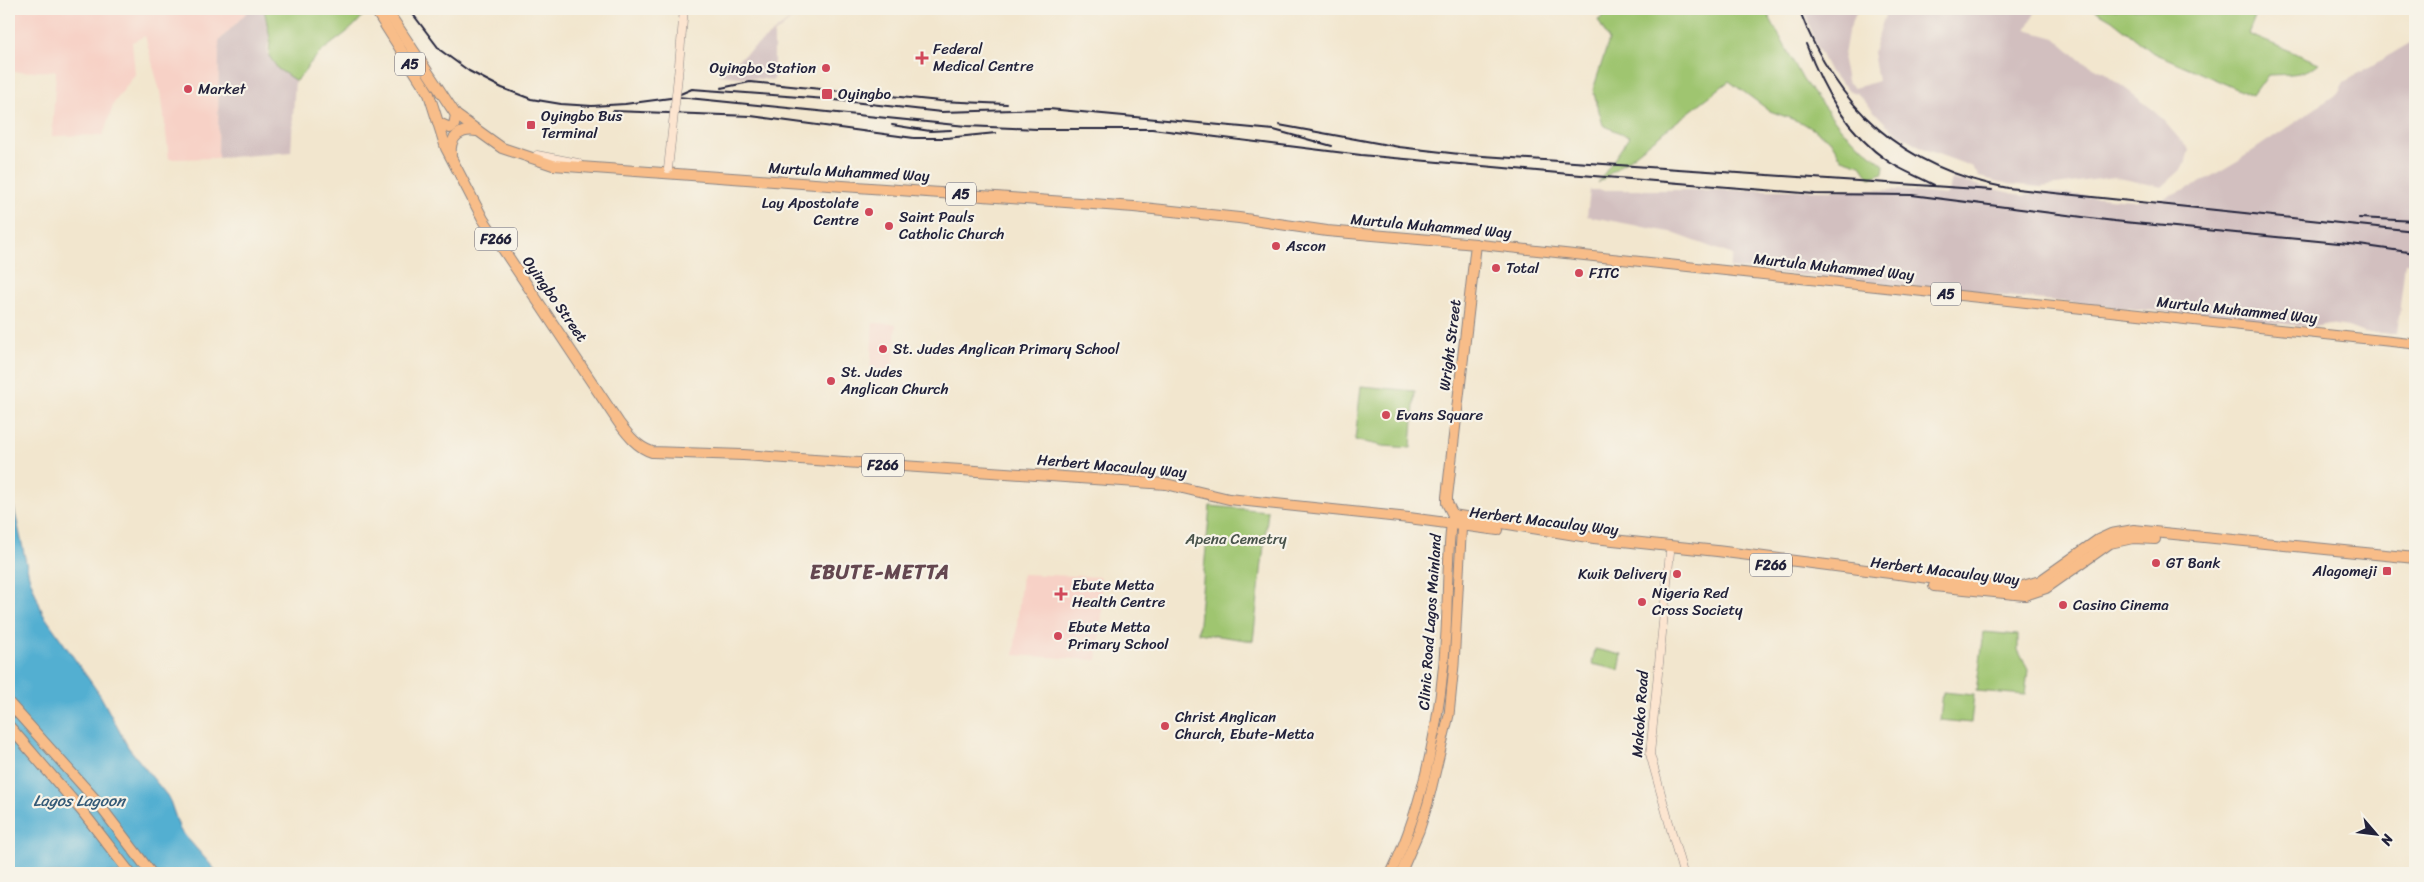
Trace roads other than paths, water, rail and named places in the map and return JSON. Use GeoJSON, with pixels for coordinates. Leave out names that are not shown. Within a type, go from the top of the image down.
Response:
{"type":"FeatureCollection","features":[{"type":"Feature","properties":{"kind":"highway","name":"A5"},"geometry":{"type":"LineString","coordinates":[[376,9],[429,94],[439,123]]}},
{"type":"Feature","properties":{"kind":"highway","name":"A5"},"geometry":{"type":"LineString","coordinates":[[386,9],[456,115]]}},
{"type":"Feature","properties":{"kind":"highway"},"geometry":{"type":"LineString","coordinates":[[439,123],[450,128],[454,124],[456,115]]}},
{"type":"Feature","properties":{"kind":"highway","name":"Murtula Muhammed Way"},"geometry":{"type":"LineString","coordinates":[[456,115],[502,148],[553,165],[881,190],[951,192],[992,198],[1134,207],[1231,217],[1327,231],[1476,244]]}},
{"type":"Feature","properties":{"kind":"highway","name":"Oyingbo Street"},"geometry":{"type":"LineString","coordinates":[[439,123],[446,148],[483,219],[619,423],[635,442],[652,452]]}},
{"type":"Feature","properties":{"kind":"highway"},"geometry":{"type":"LineString","coordinates":[[452,160],[451,145],[456,135],[465,130],[478,131]]}},
{"type":"Feature","properties":{"kind":"highway","name":"Wright Street"},"geometry":{"type":"LineString","coordinates":[[1457,521],[1447,503],[1476,244]]}},
{"type":"Feature","properties":{"kind":"highway","name":"Herbert Macaulay Way"},"geometry":{"type":"LineString","coordinates":[[652,452],[743,455],[1166,484],[1229,499],[1409,518],[1457,521],[1670,552],[2012,595],[2038,592],[2100,548],[2110,543],[2133,538],[2415,564]]}},
{"type":"Feature","properties":{"kind":"highway","name":"Herbert Macaulay Way"},"geometry":{"type":"LineString","coordinates":[[1457,521],[1476,520],[1594,538],[2006,587],[2020,587],[2040,581],[2098,540],[2111,534],[2134,530],[2415,558]]}},
{"type":"Feature","properties":{"kind":"highway"},"geometry":{"type":"LineString","coordinates":[[9,704],[94,798],[151,873]]}},
{"type":"Feature","properties":{"kind":"highway"},"geometry":{"type":"LineString","coordinates":[[9,726],[73,800],[130,873]]}},
{"type":"Feature","properties":{"kind":"main road","name":"Murtula Muhammed Way"},"geometry":{"type":"LineString","coordinates":[[1476,244],[2415,344]]}},
{"type":"Feature","properties":{"kind":"main road","name":"Clinic Road Lagos Mainland"},"geometry":{"type":"LineString","coordinates":[[1390,873],[1416,805],[1436,722],[1457,521]]}},
{"type":"Feature","properties":{"kind":"main road","name":"Clinic Road Lagos Mainland"},"geometry":{"type":"LineString","coordinates":[[1401,873],[1419,831],[1428,803],[1449,715],[1454,665],[1457,521]]}},
{"type":"Feature","properties":{"kind":"street"},"geometry":{"type":"LineString","coordinates":[[668,169],[684,9]]}},
{"type":"Feature","properties":{"kind":"street"},"geometry":{"type":"LineString","coordinates":[[478,131],[506,145],[543,157],[575,162],[772,176],[866,185],[881,190]]}},
{"type":"Feature","properties":{"kind":"street","name":"Makoko Road"},"geometry":{"type":"LineString","coordinates":[[1670,552],[1654,690],[1650,754],[1683,873]]}},
{"type":"Feature","properties":{"kind":"water","name":"Lagos Lagoon"},"geometry":{"type":"Polygon","coordinates":[[[9,485],[29,576],[43,614],[100,695],[128,747],[169,798],[180,830],[218,873],[9,873],[9,485]]]}},
{"type":"Feature","properties":{"kind":"railway"},"geometry":{"type":"LineString","coordinates":[[409,9],[440,50],[469,71],[502,88],[531,99],[561,104],[592,106],[678,97],[966,126],[1037,129],[1152,129],[1361,155],[1569,174],[1815,194],[1912,195],[2114,221],[2359,245],[2415,253]]}},
{"type":"Feature","properties":{"kind":"railway"},"geometry":{"type":"LineString","coordinates":[[1799,9],[1815,45],[1833,76],[1854,104],[1878,128],[1905,149],[1936,166],[1970,179],[2008,188],[2415,231]]}},
{"type":"Feature","properties":{"kind":"railway"},"geometry":{"type":"LineString","coordinates":[[1806,44],[1829,94],[1860,138],[1889,162],[1934,185]]}},
{"type":"Feature","properties":{"kind":"railway"},"geometry":{"type":"LineString","coordinates":[[721,88],[750,82],[940,101],[1007,104]]}},
{"type":"Feature","properties":{"kind":"railway"},"geometry":{"type":"LineString","coordinates":[[678,95],[692,89],[826,99],[941,112],[1049,109],[1274,130],[1332,146]]}},
{"type":"Feature","properties":{"kind":"railway"},"geometry":{"type":"LineString","coordinates":[[613,111],[751,116],[914,138],[946,138],[996,133]]}},
{"type":"Feature","properties":{"kind":"railway"},"geometry":{"type":"LineString","coordinates":[[892,125],[930,131],[951,130]]}},
{"type":"Feature","properties":{"kind":"railway"},"geometry":{"type":"LineString","coordinates":[[1279,125],[1399,147],[1468,155],[1992,190]]}},
{"type":"Feature","properties":{"kind":"railway"},"geometry":{"type":"LineString","coordinates":[[2359,218],[2415,221]]}},
{"type":"Feature","properties":{"kind":"place","name":"Federal Medical Centre"},"geometry":{"type":"Point","coordinates":[922,58]}},
{"type":"Feature","properties":{"kind":"place","name":"Oyingbo Station"},"geometry":{"type":"Point","coordinates":[826,68]}},
{"type":"Feature","properties":{"kind":"place","name":"Market"},"geometry":{"type":"Point","coordinates":[188,89]}},
{"type":"Feature","properties":{"kind":"place","name":"Oyingbo"},"geometry":{"type":"Point","coordinates":[827,94]}},
{"type":"Feature","properties":{"kind":"place","name":"Oyingbo Bus Terminal"},"geometry":{"type":"Point","coordinates":[531,125]}},
{"type":"Feature","properties":{"kind":"place","name":"Lay Apostolate Centre"},"geometry":{"type":"Point","coordinates":[869,212]}},
{"type":"Feature","properties":{"kind":"place","name":"Saint Pauls Catholic Church"},"geometry":{"type":"Point","coordinates":[889,226]}},
{"type":"Feature","properties":{"kind":"place","name":"Ascon"},"geometry":{"type":"Point","coordinates":[1276,246]}},
{"type":"Feature","properties":{"kind":"place","name":"Total"},"geometry":{"type":"Point","coordinates":[1496,268]}},
{"type":"Feature","properties":{"kind":"place","name":"FITC"},"geometry":{"type":"Point","coordinates":[1579,273]}},
{"type":"Feature","properties":{"kind":"place","name":"St. Judes Anglican Primary School"},"geometry":{"type":"Point","coordinates":[883,349]}},
{"type":"Feature","properties":{"kind":"place","name":"St. Judes Anglican Church"},"geometry":{"type":"Point","coordinates":[831,381]}},
{"type":"Feature","properties":{"kind":"place","name":"Evans Square"},"geometry":{"type":"Point","coordinates":[1386,415]}},
{"type":"Feature","properties":{"kind":"place","name":"GT Bank"},"geometry":{"type":"Point","coordinates":[2156,563]}},
{"type":"Feature","properties":{"kind":"place","name":"Alagomeji"},"geometry":{"type":"Point","coordinates":[2387,571]}},
{"type":"Feature","properties":{"kind":"place","name":"Kwik Delivery"},"geometry":{"type":"Point","coordinates":[1677,574]}},
{"type":"Feature","properties":{"kind":"place","name":"Ebute Metta Health Centre"},"geometry":{"type":"Point","coordinates":[1061,594]}},
{"type":"Feature","properties":{"kind":"place","name":"Nigeria Red Cross Society"},"geometry":{"type":"Point","coordinates":[1642,602]}},
{"type":"Feature","properties":{"kind":"place","name":"Casino Cinema"},"geometry":{"type":"Point","coordinates":[2063,605]}},
{"type":"Feature","properties":{"kind":"place","name":"Ebute Metta Primary School"},"geometry":{"type":"Point","coordinates":[1058,636]}},
{"type":"Feature","properties":{"kind":"place","name":"Christ Anglican Church, Ebute-Metta"},"geometry":{"type":"Point","coordinates":[1165,726]}},
{"type":"Feature","properties":{"kind":"district","name":"EBUTE-METTA"},"geometry":{"type":"Point","coordinates":[880,572]}},
{"type":"Feature","properties":{"kind":"park label","name":"Apena Cemetry"},"geometry":{"type":"Point","coordinates":[1236,539]}}]}
